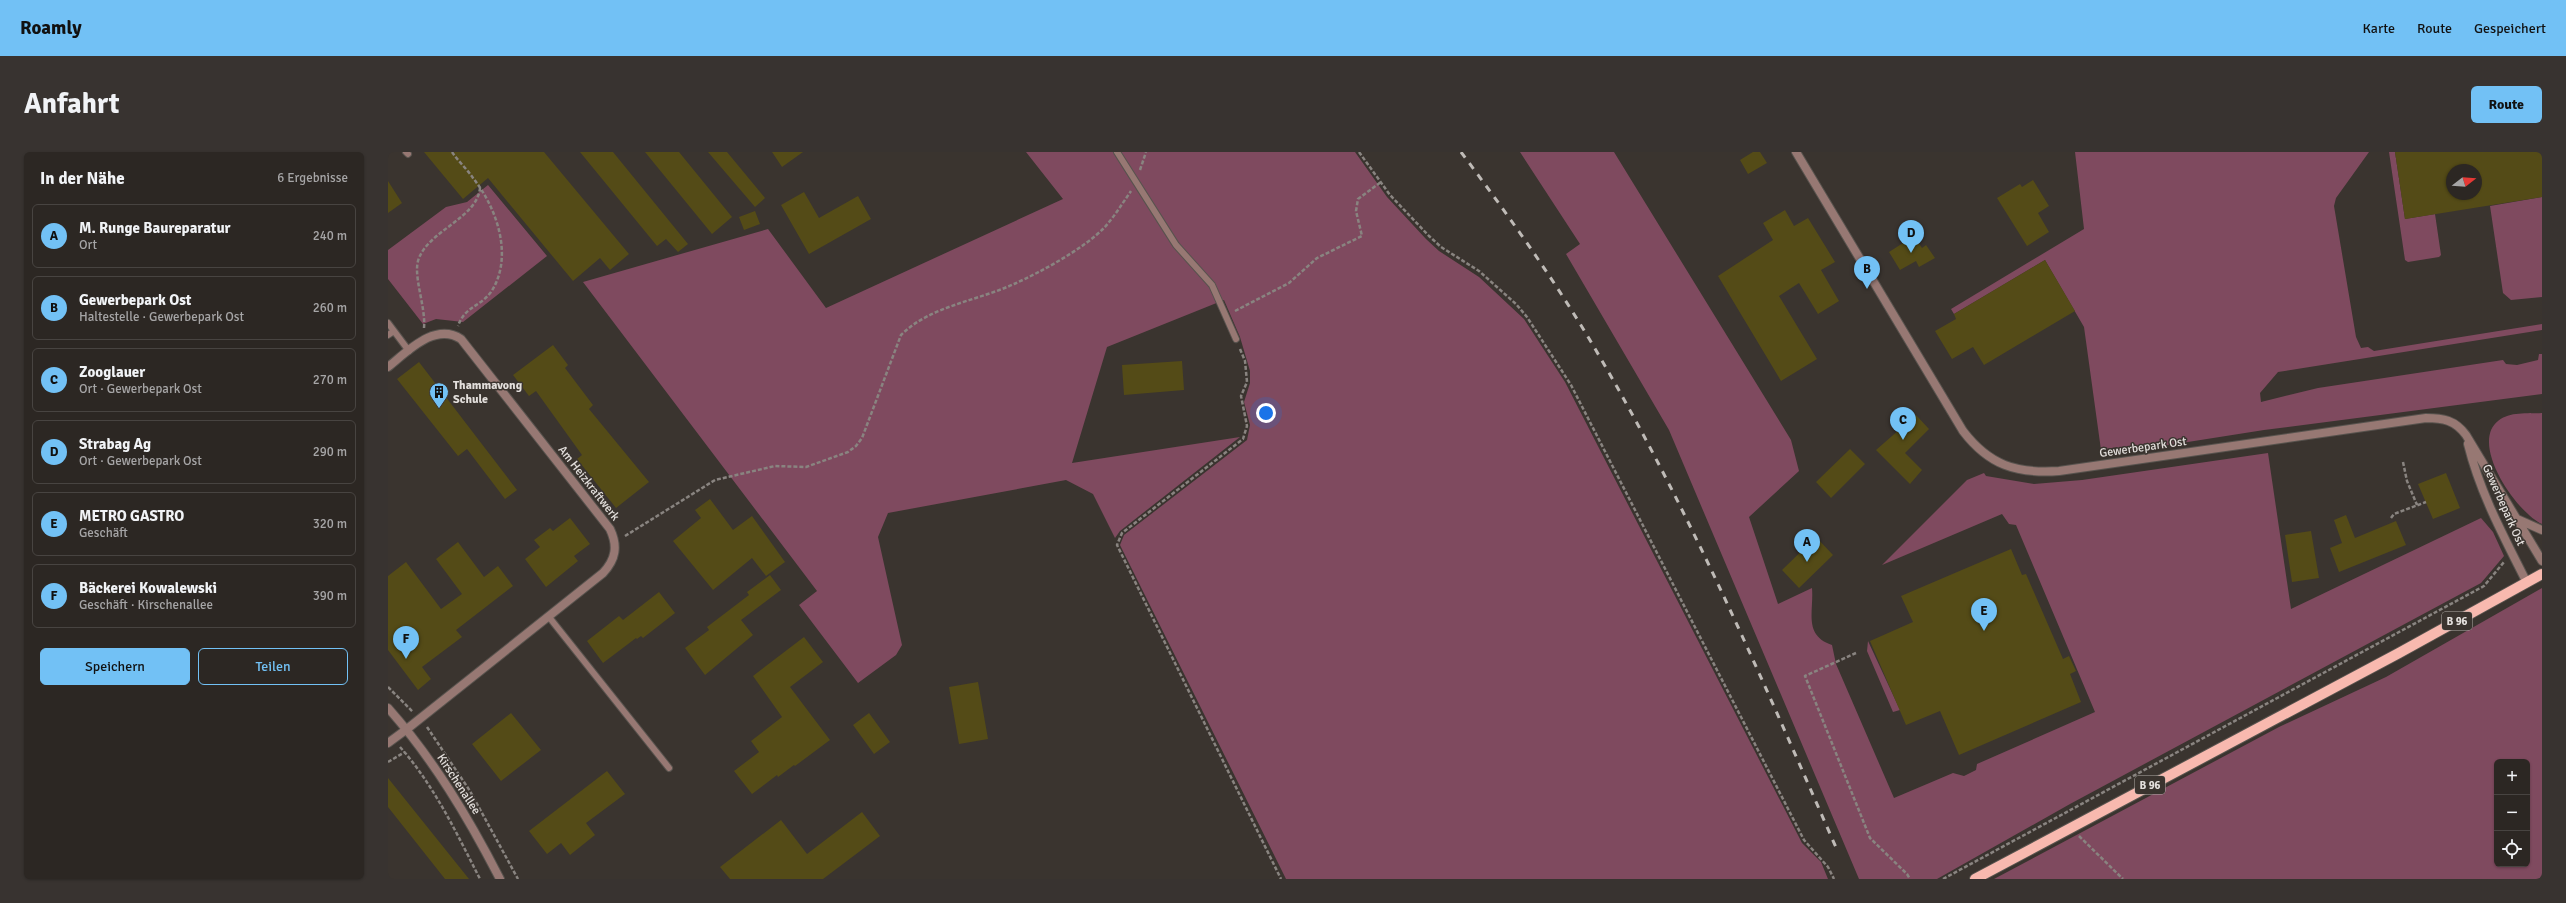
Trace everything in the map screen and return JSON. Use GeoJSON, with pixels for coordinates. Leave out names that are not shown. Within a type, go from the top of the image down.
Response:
{"type":"FeatureCollection","features":[{"type":"Feature","properties":{"kind":"main road","name":"B 96"},"geometry":{"type":"LineString","coordinates":[[1975,879],[2542,574]]}},
{"type":"Feature","properties":{"kind":"street","name":"Gewerbepark Ost"},"geometry":{"type":"LineString","coordinates":[[1796,152],[1963,431],[1981,452],[2005,465],[2023,471],[2058,471],[2426,418],[2438,418],[2455,423],[2466,435],[2542,562]]}},
{"type":"Feature","properties":{"kind":"street"},"geometry":{"type":"LineString","coordinates":[[388,367],[423,340],[440,333],[456,335]]}},
{"type":"Feature","properties":{"kind":"street","name":"Am Heizkraftwerk"},"geometry":{"type":"LineString","coordinates":[[391,741],[549,617],[610,566],[616,550],[615,540],[610,529],[469,348],[456,335]]}},
{"type":"Feature","properties":{"kind":"street","name":"Gewerbepark Ost"},"geometry":{"type":"LineString","coordinates":[[2466,435],[2475,471],[2527,583]]}},
{"type":"Feature","properties":{"kind":"street"},"geometry":{"type":"LineString","coordinates":[[2516,519],[2542,530]]}},
{"type":"Feature","properties":{"kind":"street","name":"Kirschenallee"},"geometry":{"type":"LineString","coordinates":[[388,708],[406,729],[461,807],[500,879]]}},
{"type":"Feature","properties":{"kind":"lane"},"geometry":{"type":"LineString","coordinates":[[1117,152],[1176,245],[1212,285],[1236,339]]}},
{"type":"Feature","properties":{"kind":"lane"},"geometry":{"type":"LineString","coordinates":[[388,323],[409,351]]}},
{"type":"Feature","properties":{"kind":"lane"},"geometry":{"type":"LineString","coordinates":[[388,335],[394,331]]}},
{"type":"Feature","properties":{"kind":"lane"},"geometry":{"type":"LineString","coordinates":[[549,617],[669,768]]}},
{"type":"Feature","properties":{"kind":"path"},"geometry":{"type":"LineString","coordinates":[[452,152],[480,187],[487,200],[501,240],[501,271],[490,292],[461,316],[456,335]]}},
{"type":"Feature","properties":{"kind":"path"},"geometry":{"type":"LineString","coordinates":[[615,540],[632,534],[715,480],[775,466],[806,467],[848,452],[862,438],[901,335],[911,325],[959,304],[1014,284],[1068,254],[1102,229],[1136,182],[1146,152]]}},
{"type":"Feature","properties":{"kind":"path"},"geometry":{"type":"LineString","coordinates":[[1359,152],[1381,182],[1429,236],[1441,247],[1479,271],[1516,304],[1531,323],[1575,392],[1804,840],[1828,867],[1834,879]]}},
{"type":"Feature","properties":{"kind":"path"},"geometry":{"type":"LineString","coordinates":[[1226,316],[1289,283],[1317,258],[1362,236],[1356,211],[1358,199],[1381,182]]}},
{"type":"Feature","properties":{"kind":"path"},"geometry":{"type":"LineString","coordinates":[[423,340],[426,318],[417,277],[418,259],[450,224],[476,202],[480,187]]}},
{"type":"Feature","properties":{"kind":"path"},"geometry":{"type":"LineString","coordinates":[[1236,339],[1246,371],[1247,382],[1241,402],[1247,432],[1243,439],[1122,533],[1117,545],[1280,879]]}},
{"type":"Feature","properties":{"kind":"path"},"geometry":{"type":"LineString","coordinates":[[2403,462],[2407,481],[2417,505]]}},
{"type":"Feature","properties":{"kind":"path"},"geometry":{"type":"LineString","coordinates":[[2391,518],[2394,514],[2426,502]]}},
{"type":"Feature","properties":{"kind":"path"},"geometry":{"type":"LineString","coordinates":[[1943,879],[2484,586],[2498,572],[2502,563],[2514,557]]}},
{"type":"Feature","properties":{"kind":"path"},"geometry":{"type":"LineString","coordinates":[[1856,653],[1805,676],[1870,838],[1907,874],[1910,879]]}},
{"type":"Feature","properties":{"kind":"path"},"geometry":{"type":"LineString","coordinates":[[388,687],[432,733],[470,791],[518,879]]}},
{"type":"Feature","properties":{"kind":"path"},"geometry":{"type":"LineString","coordinates":[[391,741],[411,758],[455,830],[480,879]]}},
{"type":"Feature","properties":{"kind":"path"},"geometry":{"type":"LineString","coordinates":[[388,762],[405,752]]}},
{"type":"Feature","properties":{"kind":"path"},"geometry":{"type":"LineString","coordinates":[[2070,828],[2123,879]]}},
{"type":"Feature","properties":{"kind":"shaded area"},"geometry":{"type":"Polygon","coordinates":[[[1026,152],[1355,152],[1387,197],[1426,239],[1439,251],[1479,277],[1524,319],[1565,382],[1802,843],[1821,862],[1828,879],[1286,879],[1120,545],[1124,535],[1247,440],[1250,425],[1244,402],[1250,383],[1250,371],[1240,337],[1224,300],[1107,347],[1072,463],[1240,437],[1120,531],[1115,538],[1093,494],[1066,480],[888,513],[878,537],[902,645],[896,655],[858,683],[799,605],[817,591],[583,282],[768,229],[826,308],[1063,199],[1026,152]]]}},
{"type":"Feature","properties":{"kind":"shaded area"},"geometry":{"type":"Polygon","coordinates":[[[1520,152],[1614,152],[1791,440],[1799,471],[1749,517],[1778,604],[1812,588],[1813,629],[1823,641],[1832,645],[1836,664],[1894,798],[1953,773],[1964,776],[1976,770],[1977,764],[2095,712],[2016,525],[2009,524],[2002,514],[1882,565],[1967,480],[1984,473],[1986,476],[2034,484],[2082,480],[2268,453],[2291,609],[2481,518],[2493,532],[2504,556],[2481,583],[2070,804],[1937,879],[1859,879],[1669,430],[1566,254],[1580,244],[1520,152]]]}},
{"type":"Feature","properties":{"kind":"shaded area"},"geometry":{"type":"Polygon","coordinates":[[[2075,152],[2369,152],[2336,198],[2334,206],[2356,337],[2361,348],[2368,347],[2374,351],[2542,324],[2542,330],[2278,372],[2260,393],[2261,402],[2318,388],[2503,360],[2506,364],[2517,365],[2538,360],[2539,354],[2542,354],[2542,394],[2264,430],[2118,453],[2117,447],[2101,450],[2084,327],[2045,260],[1954,314],[1951,309],[2084,229],[2075,152]]]}},
{"type":"Feature","properties":{"kind":"shaded area"},"geometry":{"type":"Polygon","coordinates":[[[2389,152],[2395,152],[2405,219],[2435,214],[2441,255],[2439,257],[2408,262],[2405,260],[2389,152]]]}},
{"type":"Feature","properties":{"kind":"shaded area"},"geometry":{"type":"Polygon","coordinates":[[[488,185],[547,256],[463,322],[436,319],[423,324],[388,279],[388,250],[446,207],[467,202],[488,185]]]}},
{"type":"Feature","properties":{"kind":"shaded area"},"geometry":{"type":"Polygon","coordinates":[[[2542,197],[2542,297],[2511,300],[2503,293],[2490,206],[2542,197]]]}},
{"type":"Feature","properties":{"kind":"shaded area"},"geometry":{"type":"Polygon","coordinates":[[[2542,413],[2542,524],[2520,506],[2509,493],[2493,461],[2489,445],[2491,432],[2498,421],[2513,414],[2542,413]]]}},
{"type":"Feature","properties":{"kind":"shaded area"},"geometry":{"type":"Polygon","coordinates":[[[2542,588],[2542,879],[1994,879],[2279,727],[2386,677],[2542,588]]]}},
{"type":"Feature","properties":{"kind":"shaded area"},"geometry":{"type":"Polygon","coordinates":[[[1868,641],[1900,710],[1893,712],[1867,651],[1868,641]]]}},
{"type":"Feature","properties":{"kind":"building"},"geometry":{"type":"Polygon","coordinates":[[[424,152],[544,152],[629,254],[610,270],[600,258],[573,281],[488,178],[463,199],[424,152]]]}},
{"type":"Feature","properties":{"kind":"building"},"geometry":{"type":"Polygon","coordinates":[[[580,152],[613,152],[688,244],[678,252],[666,239],[657,246],[580,152]]]}},
{"type":"Feature","properties":{"kind":"building"},"geometry":{"type":"Polygon","coordinates":[[[645,152],[679,152],[732,217],[712,234],[645,152]]]}},
{"type":"Feature","properties":{"kind":"building"},"geometry":{"type":"Polygon","coordinates":[[[708,152],[727,152],[765,198],[755,207],[708,152]]]}},
{"type":"Feature","properties":{"kind":"building"},"geometry":{"type":"Polygon","coordinates":[[[772,152],[803,152],[782,167],[772,152]]]}},
{"type":"Feature","properties":{"kind":"building"},"geometry":{"type":"Polygon","coordinates":[[[1753,152],[1760,152],[1767,163],[1748,174],[1740,160],[1753,152]]]}},
{"type":"Feature","properties":{"kind":"building"},"geometry":{"type":"Polygon","coordinates":[[[2395,152],[2542,152],[2542,197],[2405,219],[2395,152]]]}},
{"type":"Feature","properties":{"kind":"building"},"geometry":{"type":"Polygon","coordinates":[[[2033,180],[2049,206],[2038,213],[2049,232],[2027,246],[1997,198],[2020,184],[2022,187],[2033,180]]]}},
{"type":"Feature","properties":{"kind":"building"},"geometry":{"type":"Polygon","coordinates":[[[388,181],[402,203],[388,213],[388,181]]]}},
{"type":"Feature","properties":{"kind":"building"},"geometry":{"type":"Polygon","coordinates":[[[804,192],[819,218],[858,196],[871,219],[809,254],[781,205],[804,192]]]}},
{"type":"Feature","properties":{"kind":"building"},"geometry":{"type":"Polygon","coordinates":[[[1785,210],[1794,226],[1808,218],[1835,262],[1821,270],[1839,301],[1818,314],[1799,283],[1779,296],[1817,359],[1781,381],[1718,276],[1773,240],[1763,223],[1785,210]]]}},
{"type":"Feature","properties":{"kind":"building"},"geometry":{"type":"Polygon","coordinates":[[[755,211],[760,224],[744,230],[739,217],[755,211]]]}},
{"type":"Feature","properties":{"kind":"building"},"geometry":{"type":"Polygon","coordinates":[[[1914,236],[1922,248],[1926,245],[1935,258],[1919,267],[1916,261],[1900,270],[1889,252],[1914,236]]]}},
{"type":"Feature","properties":{"kind":"building"},"geometry":{"type":"Polygon","coordinates":[[[2045,260],[2075,311],[1984,365],[1973,347],[1952,359],[1935,331],[1956,319],[1954,314],[2045,260]]]}},
{"type":"Feature","properties":{"kind":"building"},"geometry":{"type":"Polygon","coordinates":[[[553,345],[568,365],[565,368],[593,405],[589,409],[649,482],[616,508],[577,459],[582,455],[536,391],[529,396],[513,375],[553,345]]]}},
{"type":"Feature","properties":{"kind":"building"},"geometry":{"type":"Polygon","coordinates":[[[1182,361],[1184,390],[1124,395],[1122,365],[1182,361]]]}},
{"type":"Feature","properties":{"kind":"building","name":"Thammavong Schule"},"geometry":{"type":"Polygon","coordinates":[[[419,362],[517,490],[505,499],[467,449],[458,456],[397,379],[419,362]]]}},
{"type":"Feature","properties":{"kind":"building"},"geometry":{"type":"Polygon","coordinates":[[[1916,415],[1929,429],[1905,453],[1922,470],[1910,484],[1876,450],[1916,415]]]}},
{"type":"Feature","properties":{"kind":"building"},"geometry":{"type":"Polygon","coordinates":[[[1850,449],[1865,464],[1831,498],[1816,482],[1850,449]]]}},
{"type":"Feature","properties":{"kind":"building"},"geometry":{"type":"Polygon","coordinates":[[[2446,473],[2460,508],[2433,519],[2418,484],[2446,473]]]}},
{"type":"Feature","properties":{"kind":"building"},"geometry":{"type":"Polygon","coordinates":[[[710,499],[733,530],[752,516],[785,562],[766,576],[752,558],[713,590],[673,541],[701,518],[695,510],[710,499]]]}},
{"type":"Feature","properties":{"kind":"building"},"geometry":{"type":"Polygon","coordinates":[[[2346,515],[2355,538],[2396,521],[2406,545],[2339,572],[2330,548],[2342,543],[2334,520],[2346,515]]]}},
{"type":"Feature","properties":{"kind":"building"},"geometry":{"type":"Polygon","coordinates":[[[570,518],[590,544],[574,556],[578,561],[546,587],[525,559],[540,547],[534,540],[550,528],[553,531],[570,518]]]}},
{"type":"Feature","properties":{"kind":"building"},"geometry":{"type":"Polygon","coordinates":[[[2311,531],[2319,578],[2292,582],[2285,535],[2311,531]]]}},
{"type":"Feature","properties":{"kind":"building"},"geometry":{"type":"Polygon","coordinates":[[[1816,537],[1833,555],[1799,588],[1782,570],[1816,537]]]}},
{"type":"Feature","properties":{"kind":"building"},"geometry":{"type":"Polygon","coordinates":[[[458,542],[484,577],[498,566],[513,586],[456,630],[462,637],[422,667],[431,679],[418,690],[388,650],[388,576],[406,562],[441,609],[462,594],[436,559],[458,542]]]}},
{"type":"Feature","properties":{"kind":"building"},"geometry":{"type":"Polygon","coordinates":[[[2011,549],[2022,575],[2026,574],[2063,659],[2069,656],[2076,671],[2070,674],[2081,702],[1959,755],[1940,711],[1906,725],[1870,641],[1913,622],[1901,596],[2011,549]]]}},
{"type":"Feature","properties":{"kind":"building"},"geometry":{"type":"Polygon","coordinates":[[[770,575],[781,590],[741,620],[753,635],[705,675],[685,648],[709,630],[707,627],[749,595],[747,592],[770,575]]]}},
{"type":"Feature","properties":{"kind":"building"},"geometry":{"type":"Polygon","coordinates":[[[659,592],[675,613],[643,638],[641,636],[637,639],[636,638],[603,663],[587,641],[619,616],[623,620],[659,592]]]}},
{"type":"Feature","properties":{"kind":"building"},"geometry":{"type":"Polygon","coordinates":[[[804,637],[823,662],[790,687],[830,740],[795,766],[794,765],[778,777],[777,775],[752,794],[734,771],[759,752],[751,741],[782,717],[753,676],[804,637]]]}},
{"type":"Feature","properties":{"kind":"building"},"geometry":{"type":"Polygon","coordinates":[[[978,682],[988,739],[959,744],[949,687],[978,682]]]}},
{"type":"Feature","properties":{"kind":"building"},"geometry":{"type":"Polygon","coordinates":[[[511,713],[541,750],[501,781],[472,744],[511,713]]]}},
{"type":"Feature","properties":{"kind":"building"},"geometry":{"type":"Polygon","coordinates":[[[869,713],[890,742],[874,754],[853,725],[869,713]]]}},
{"type":"Feature","properties":{"kind":"building"},"geometry":{"type":"Polygon","coordinates":[[[607,771],[625,794],[586,823],[595,835],[570,855],[561,843],[547,854],[529,831],[607,771]]]}},
{"type":"Feature","properties":{"kind":"building"},"geometry":{"type":"Polygon","coordinates":[[[388,778],[469,879],[445,879],[388,807],[388,778]]]}},
{"type":"Feature","properties":{"kind":"building"},"geometry":{"type":"Polygon","coordinates":[[[862,812],[880,836],[823,879],[730,879],[720,867],[781,820],[807,854],[862,812]]]}},
{"type":"Feature","properties":{"kind":"railway"},"geometry":{"type":"LineString","coordinates":[[1461,152],[1547,272],[1579,322],[1629,408],[1662,470],[1724,596],[1838,852]]}},
{"type":"Feature","properties":{"kind":"place","name":"Strabag Ag"},"geometry":{"type":"Point","coordinates":[1911,253]}},
{"type":"Feature","properties":{"kind":"place","name":"Gewerbepark Ost"},"geometry":{"type":"Point","coordinates":[1867,289]}},
{"type":"Feature","properties":{"kind":"place","name":"Thammavong Schule"},"geometry":{"type":"Point","coordinates":[439,409]}},
{"type":"Feature","properties":{"kind":"place","name":"Zooglauer"},"geometry":{"type":"Point","coordinates":[1903,440]}},
{"type":"Feature","properties":{"kind":"place","name":"M. Runge Baureparatur"},"geometry":{"type":"Point","coordinates":[1807,562]}},
{"type":"Feature","properties":{"kind":"place","name":"METRO GASTRO"},"geometry":{"type":"Point","coordinates":[1984,631]}},
{"type":"Feature","properties":{"kind":"place","name":"Bäckerei Kowalewski"},"geometry":{"type":"Point","coordinates":[406,659]}}]}
